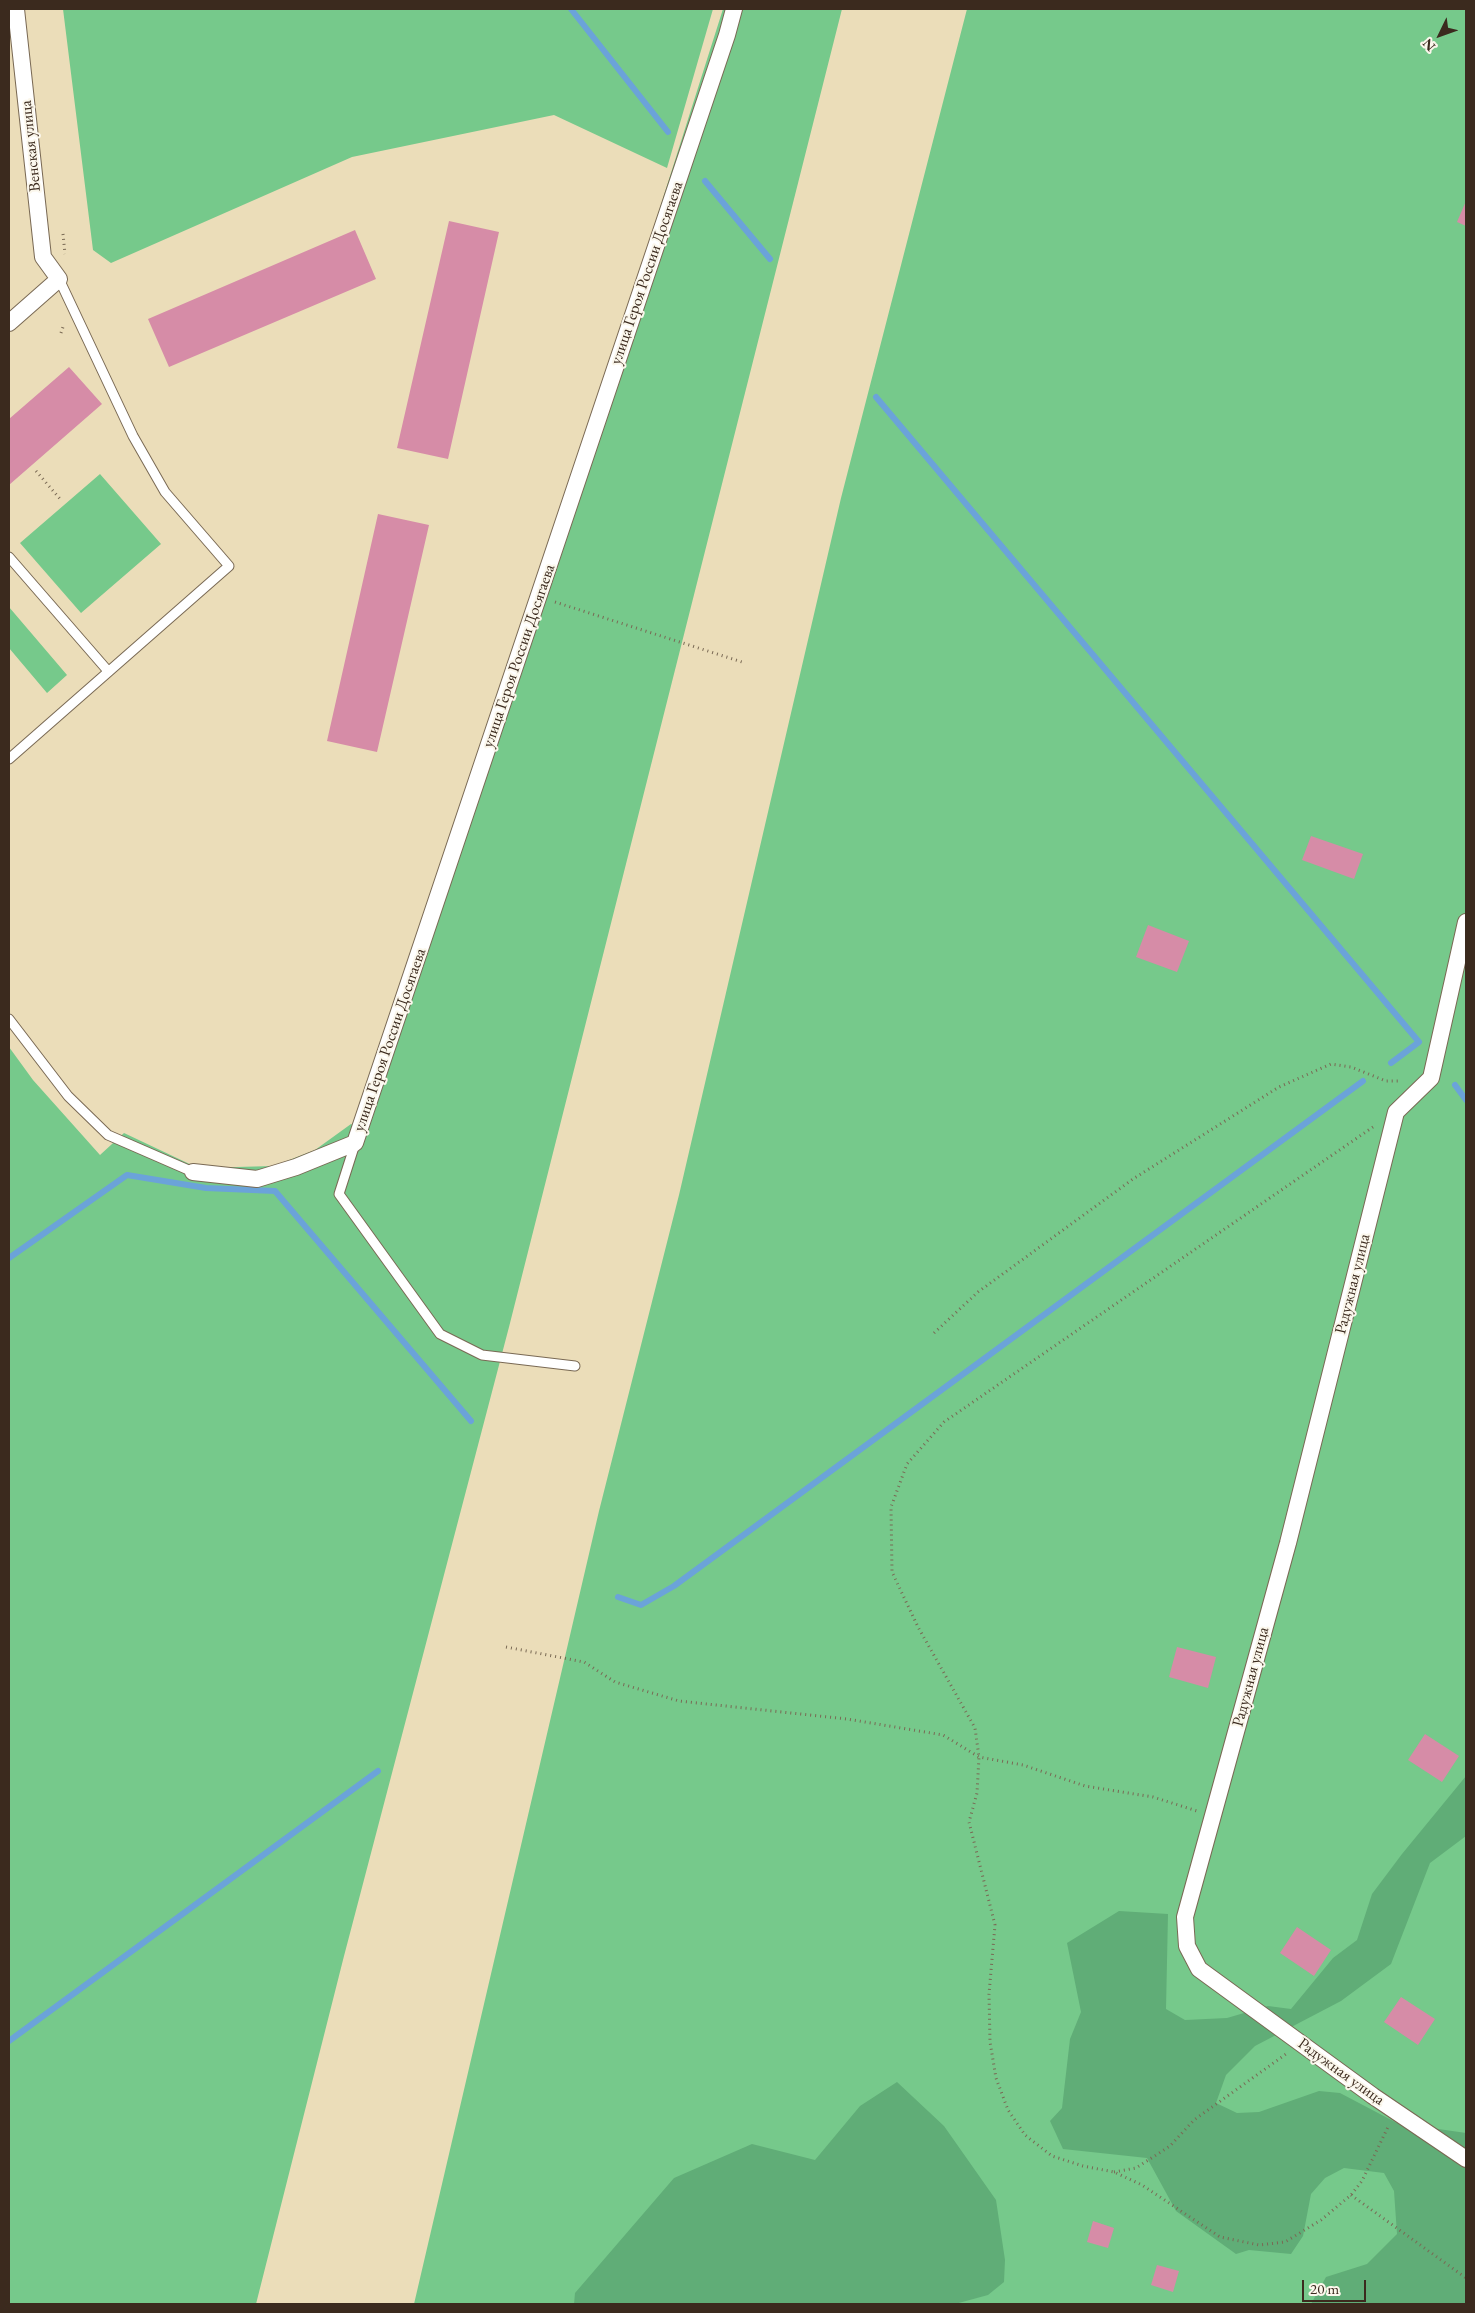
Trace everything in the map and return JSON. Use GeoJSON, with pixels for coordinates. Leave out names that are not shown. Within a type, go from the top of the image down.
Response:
{"type":"FeatureCollection","features":[{"type":"Feature","properties":{"kind":"street","name":"Венская улица"},"geometry":{"type":"LineString","coordinates":[[16,9],[43,257],[58,279]]}},
{"type":"Feature","properties":{"kind":"street","name":"улица Героя России Досягаева"},"geometry":{"type":"LineString","coordinates":[[193,1172],[258,1179],[296,1167],[355,1143],[727,35],[734,9]]}},
{"type":"Feature","properties":{"kind":"street"},"geometry":{"type":"LineString","coordinates":[[9,323],[58,279]]}},
{"type":"Feature","properties":{"kind":"street"},"geometry":{"type":"LineString","coordinates":[[1396,1112],[1431,1078],[1466,922]]}},
{"type":"Feature","properties":{"kind":"street","name":"Радужная улица"},"geometry":{"type":"LineString","coordinates":[[1396,1112],[1288,1543],[1185,1916],[1187,1946],[1199,1969],[1395,2111],[1466,2159]]}},
{"type":"Feature","properties":{"kind":"lane"},"geometry":{"type":"LineString","coordinates":[[9,759],[229,566],[165,492],[133,436],[58,279]]}},
{"type":"Feature","properties":{"kind":"lane"},"geometry":{"type":"LineString","coordinates":[[9,557],[108,672]]}},
{"type":"Feature","properties":{"kind":"lane"},"geometry":{"type":"LineString","coordinates":[[9,1019],[68,1096],[108,1135],[193,1172]]}},
{"type":"Feature","properties":{"kind":"lane"},"geometry":{"type":"LineString","coordinates":[[355,1143],[339,1194],[440,1334],[482,1355],[575,1366]]}},
{"type":"Feature","properties":{"kind":"path"},"geometry":{"type":"LineString","coordinates":[[36,471],[61,500]]}},
{"type":"Feature","properties":{"kind":"path"},"geometry":{"type":"LineString","coordinates":[[539,597],[742,662]]}},
{"type":"Feature","properties":{"kind":"path"},"geometry":{"type":"LineString","coordinates":[[934,1334],[978,1292],[1133,1179],[1279,1087],[1331,1064],[1351,1067],[1386,1081],[1431,1078]]}},
{"type":"Feature","properties":{"kind":"path"},"geometry":{"type":"LineString","coordinates":[[1395,2111],[1362,2181],[1350,2195],[1321,2220],[1285,2242],[1260,2245],[1220,2237],[1142,2186],[1114,2172],[1083,2166],[1052,2156],[1025,2136],[1008,2110],[996,2078],[990,2042],[988,1994],[995,1925],[969,1822],[977,1793],[979,1756],[975,1728],[918,1627],[892,1572],[891,1507],[907,1464],[944,1422],[1396,1112]]}},
{"type":"Feature","properties":{"kind":"path"},"geometry":{"type":"LineString","coordinates":[[506,1647],[584,1662],[615,1682],[679,1700],[848,1719],[943,1735],[979,1756],[1024,1765],[1085,1786],[1153,1797],[1213,1816]]}},
{"type":"Feature","properties":{"kind":"path"},"geometry":{"type":"LineString","coordinates":[[1114,2172],[1136,2168],[1170,2146],[1194,2120],[1272,2062],[1302,2044]]}},
{"type":"Feature","properties":{"kind":"path"},"geometry":{"type":"LineString","coordinates":[[1350,2195],[1466,2278]]}},
{"type":"Feature","properties":{"kind":"green space"},"geometry":{"type":"Polygon","coordinates":[[[63,9],[713,9],[667,168],[554,115],[352,157],[111,263],[93,250],[63,9]]]}},
{"type":"Feature","properties":{"kind":"green space"},"geometry":{"type":"Polygon","coordinates":[[[723,9],[842,9],[509,1327],[344,1956],[256,2304],[9,2304],[9,1047],[33,1080],[100,1155],[124,1133],[198,1168],[274,1166],[315,1150],[351,1124],[367,1131],[723,9]]]}},
{"type":"Feature","properties":{"kind":"green space"},"geometry":{"type":"Polygon","coordinates":[[[967,9],[1466,9],[1466,2304],[414,2304],[599,1511],[679,1195],[841,498],[967,9]]]}},
{"type":"Feature","properties":{"kind":"green space"},"geometry":{"type":"Polygon","coordinates":[[[100,474],[161,544],[81,613],[20,543],[100,474]]]}},
{"type":"Feature","properties":{"kind":"green space"},"geometry":{"type":"Polygon","coordinates":[[[9,607],[67,675],[47,693],[9,648],[9,607]]]}},
{"type":"Feature","properties":{"kind":"green space"},"geometry":{"type":"Polygon","coordinates":[[[1466,1776],[1466,1836],[1430,1863],[1391,1964],[1341,2001],[1255,2046],[1226,2075],[1216,2103],[1237,2113],[1259,2112],[1319,2091],[1340,2093],[1397,2123],[1466,2133],[1466,2304],[1311,2304],[1326,2277],[1367,2264],[1397,2234],[1394,2191],[1384,2173],[1344,2168],[1325,2178],[1311,2194],[1303,2236],[1291,2254],[1249,2250],[1236,2254],[1176,2211],[1147,2158],[1063,2149],[1050,2121],[1062,2108],[1070,2039],[1081,2012],[1067,1943],[1119,1911],[1168,1914],[1166,2009],[1185,2020],[1227,2018],[1268,2006],[1291,2009],[1333,1958],[1357,1940],[1372,1894],[1466,1776]]]}},
{"type":"Feature","properties":{"kind":"green space"},"geometry":{"type":"Polygon","coordinates":[[[897,2082],[944,2126],[996,2200],[1005,2260],[1004,2282],[988,2295],[955,2304],[574,2304],[575,2293],[674,2178],[752,2144],[815,2160],[860,2106],[897,2082]]]}},
{"type":"Feature","properties":{"kind":"building"},"geometry":{"type":"Polygon","coordinates":[[[1466,201],[1466,226],[1457,222],[1466,201]]]}},
{"type":"Feature","properties":{"kind":"building"},"geometry":{"type":"Polygon","coordinates":[[[449,221],[499,232],[448,459],[397,448],[449,221]]]}},
{"type":"Feature","properties":{"kind":"building"},"geometry":{"type":"Polygon","coordinates":[[[355,230],[376,279],[169,367],[148,319],[355,230]]]}},
{"type":"Feature","properties":{"kind":"building"},"geometry":{"type":"Polygon","coordinates":[[[69,367],[102,404],[9,485],[9,419],[69,367]]]}},
{"type":"Feature","properties":{"kind":"building"},"geometry":{"type":"Polygon","coordinates":[[[378,514],[429,525],[377,752],[327,741],[378,514]]]}},
{"type":"Feature","properties":{"kind":"building"},"geometry":{"type":"Polygon","coordinates":[[[1311,836],[1363,854],[1354,879],[1302,860],[1311,836]]]}},
{"type":"Feature","properties":{"kind":"building"},"geometry":{"type":"Polygon","coordinates":[[[1148,925],[1189,941],[1177,972],[1136,957],[1148,925]]]}},
{"type":"Feature","properties":{"kind":"building"},"geometry":{"type":"Polygon","coordinates":[[[1177,1647],[1216,1657],[1208,1688],[1169,1677],[1177,1647]]]}},
{"type":"Feature","properties":{"kind":"building"},"geometry":{"type":"Polygon","coordinates":[[[1425,1734],[1459,1756],[1442,1782],[1408,1760],[1425,1734]]]}},
{"type":"Feature","properties":{"kind":"building"},"geometry":{"type":"Polygon","coordinates":[[[1297,1927],[1331,1950],[1314,1976],[1280,1953],[1297,1927]]]}},
{"type":"Feature","properties":{"kind":"building"},"geometry":{"type":"Polygon","coordinates":[[[1401,1997],[1435,2019],[1418,2045],[1384,2022],[1401,1997]]]}},
{"type":"Feature","properties":{"kind":"building"},"geometry":{"type":"Polygon","coordinates":[[[1093,2221],[1114,2228],[1108,2248],[1087,2242],[1093,2221]]]}},
{"type":"Feature","properties":{"kind":"building"},"geometry":{"type":"Polygon","coordinates":[[[1157,2265],[1179,2271],[1173,2292],[1151,2285],[1157,2265]]]}},
{"type":"Feature","properties":{"kind":"waterway"},"geometry":{"type":"LineString","coordinates":[[571,9],[668,132]]}},
{"type":"Feature","properties":{"kind":"waterway"},"geometry":{"type":"LineString","coordinates":[[705,181],[770,259]]}},
{"type":"Feature","properties":{"kind":"waterway"},"geometry":{"type":"LineString","coordinates":[[876,397],[1419,1042],[1391,1063]]}},
{"type":"Feature","properties":{"kind":"waterway"},"geometry":{"type":"LineString","coordinates":[[618,1597],[641,1605],[674,1586],[1363,1081]]}},
{"type":"Feature","properties":{"kind":"waterway"},"geometry":{"type":"LineString","coordinates":[[1455,1085],[1466,1100]]}},
{"type":"Feature","properties":{"kind":"waterway"},"geometry":{"type":"LineString","coordinates":[[9,1258],[127,1175],[206,1188],[275,1191],[471,1421]]}},
{"type":"Feature","properties":{"kind":"waterway"},"geometry":{"type":"LineString","coordinates":[[9,2041],[378,1771]]}}]}
